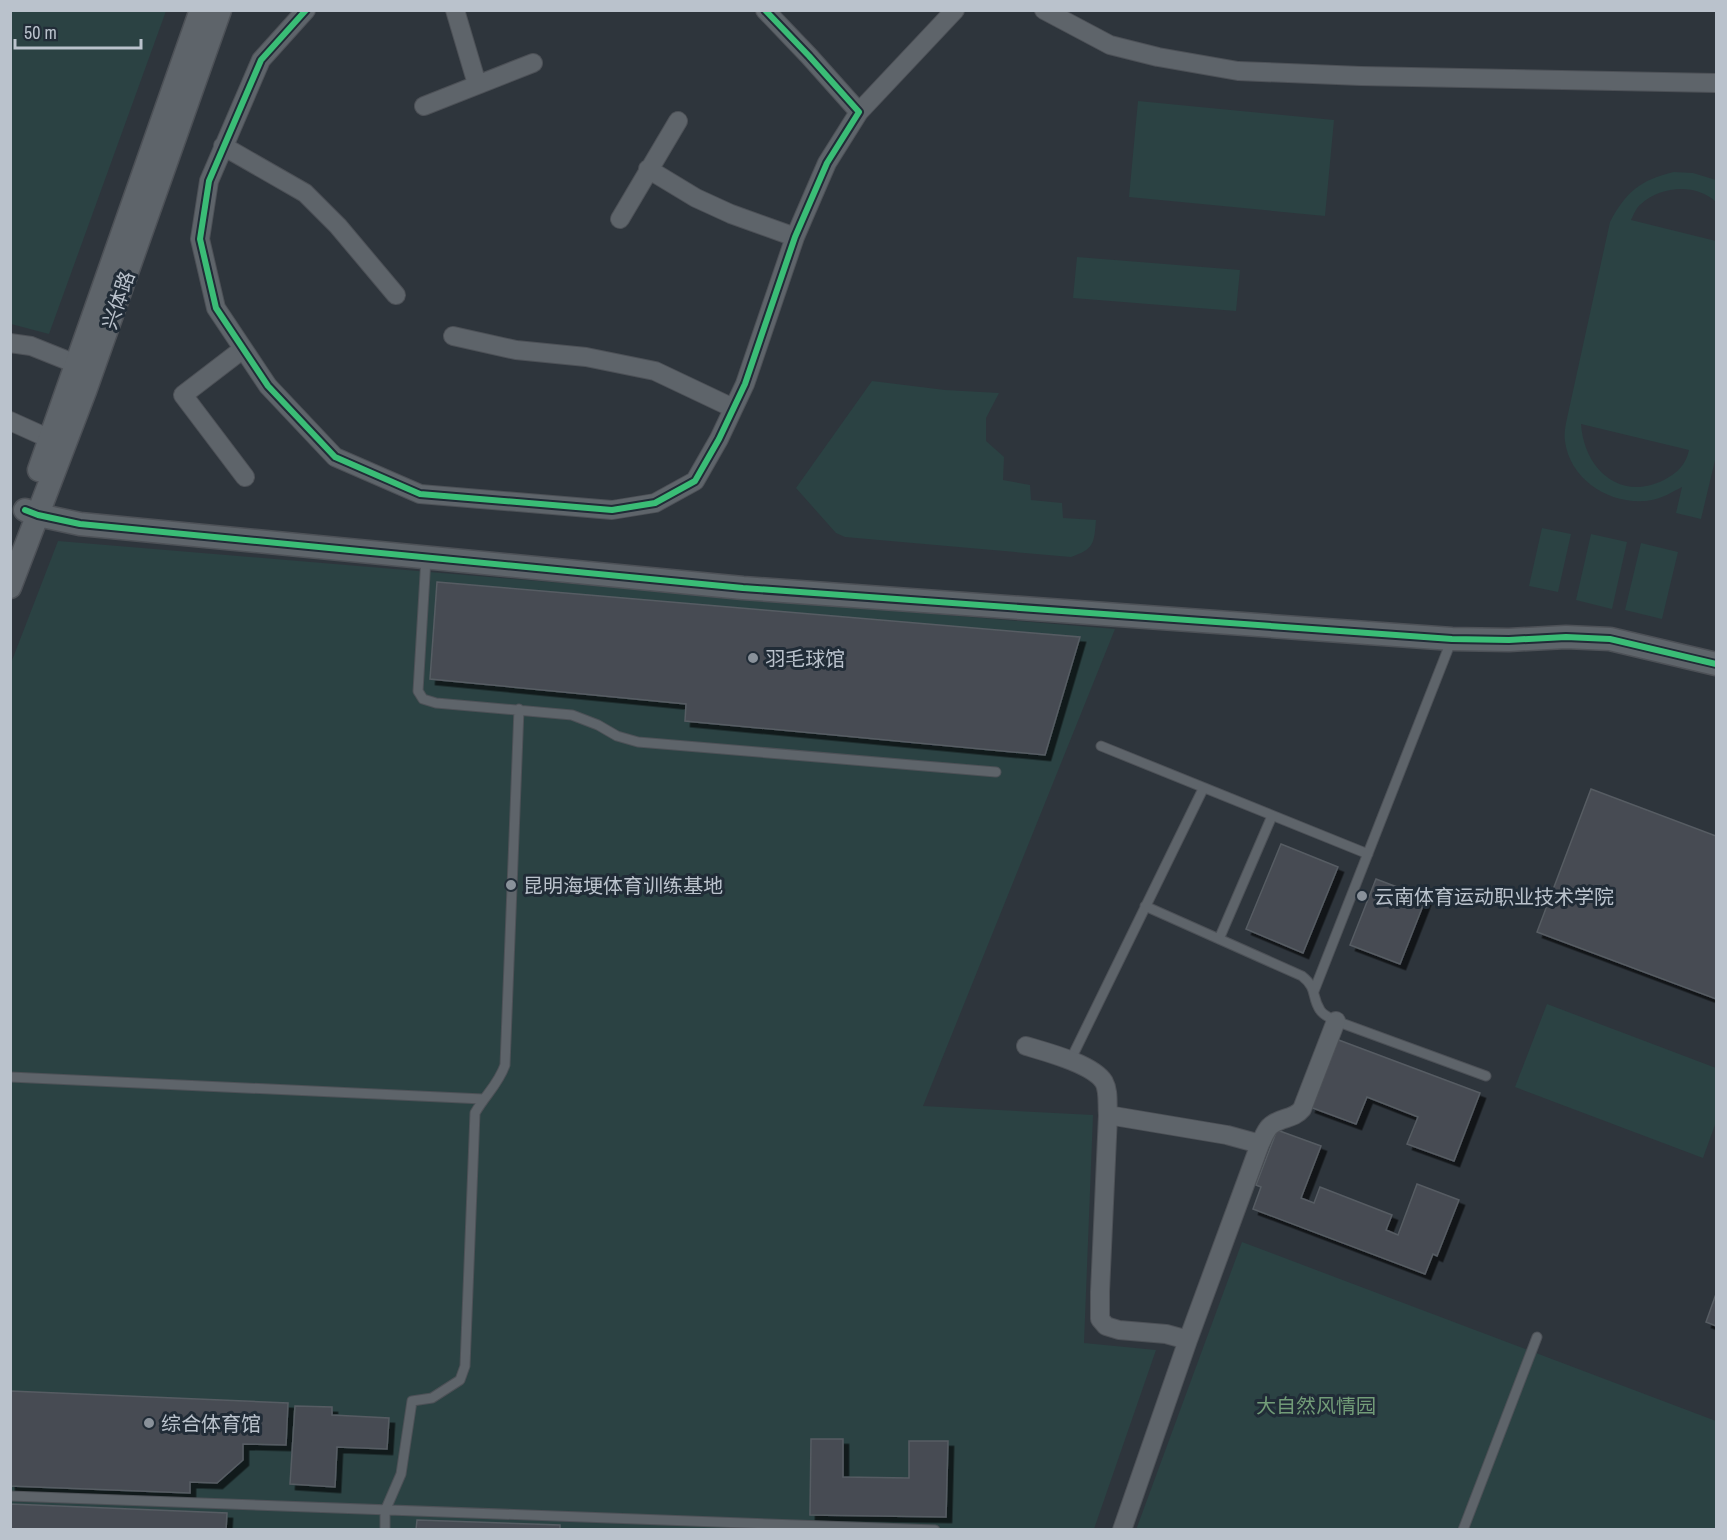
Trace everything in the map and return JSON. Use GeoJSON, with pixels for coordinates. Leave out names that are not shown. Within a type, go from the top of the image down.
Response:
{"type":"FeatureCollection","features":[{"type":"Feature","properties":{"kind":"street","name":"兴体路"},"geometry":{"type":"LineString","coordinates":[[10,587],[50,439],[201,10]]}},
{"type":"Feature","properties":{"kind":"street","name":"兴体路"},"geometry":{"type":"LineString","coordinates":[[10,543],[31,512],[85,392],[220,10]]}},
{"type":"Feature","properties":{"kind":"street"},"geometry":{"type":"LineString","coordinates":[[306,10],[261,60],[208,181],[200,239],[216,308],[268,386],[335,457],[420,494],[612,510],[655,503],[695,481],[745,384],[795,237],[827,163],[859,112],[955,10]]}},
{"type":"Feature","properties":{"kind":"street"},"geometry":{"type":"LineString","coordinates":[[455,10],[477,84]]}},
{"type":"Feature","properties":{"kind":"street"},"geometry":{"type":"LineString","coordinates":[[765,10],[859,112]]}},
{"type":"Feature","properties":{"kind":"street"},"geometry":{"type":"LineString","coordinates":[[1053,13],[1110,45],[1158,57],[1238,71],[1361,76],[1716,83]]}},
{"type":"Feature","properties":{"kind":"street"},"geometry":{"type":"LineString","coordinates":[[424,106],[533,63]]}},
{"type":"Feature","properties":{"kind":"street"},"geometry":{"type":"LineString","coordinates":[[620,219],[678,121]]}},
{"type":"Feature","properties":{"kind":"street"},"geometry":{"type":"LineString","coordinates":[[224,146],[305,193],[338,226],[396,295]]}},
{"type":"Feature","properties":{"kind":"street"},"geometry":{"type":"LineString","coordinates":[[648,169],[696,198],[795,237]]}},
{"type":"Feature","properties":{"kind":"street"},"geometry":{"type":"LineString","coordinates":[[453,336],[516,350],[586,357],[655,371],[734,408]]}},
{"type":"Feature","properties":{"kind":"street"},"geometry":{"type":"LineString","coordinates":[[10,344],[32,346],[76,364]]}},
{"type":"Feature","properties":{"kind":"street"},"geometry":{"type":"LineString","coordinates":[[243,349],[183,395],[245,477]]}},
{"type":"Feature","properties":{"kind":"street"},"geometry":{"type":"LineString","coordinates":[[10,420],[50,439]]}},
{"type":"Feature","properties":{"kind":"street"},"geometry":{"type":"LineString","coordinates":[[31,512],[80,524],[742,588],[1452,639],[1509,640],[1566,637],[1610,639],[1716,664]]}},
{"type":"Feature","properties":{"kind":"street"},"geometry":{"type":"LineString","coordinates":[[1122,1530],[1188,1340],[1260,1144],[1273,1124],[1297,1115],[1302,1108],[1336,1021]]}},
{"type":"Feature","properties":{"kind":"street"},"geometry":{"type":"LineString","coordinates":[[1026,1046],[1089,1069],[1102,1079],[1107,1089],[1100,1319],[1106,1326],[1119,1330],[1166,1334],[1188,1340]]}},
{"type":"Feature","properties":{"kind":"street"},"geometry":{"type":"LineString","coordinates":[[1108,1115],[1227,1135],[1260,1144]]}},
{"type":"Feature","properties":{"kind":"lane"},"geometry":{"type":"LineString","coordinates":[[426,558],[418,692],[423,699],[436,703],[572,715],[598,725],[617,736],[638,742],[996,772]]}},
{"type":"Feature","properties":{"kind":"lane"},"geometry":{"type":"LineString","coordinates":[[1314,991],[1452,639]]}},
{"type":"Feature","properties":{"kind":"lane"},"geometry":{"type":"LineString","coordinates":[[385,1530],[385,1511],[401,1474],[412,1401],[432,1398],[460,1380],[465,1366],[475,1113],[499,1080],[505,1065],[519,709]]}},
{"type":"Feature","properties":{"kind":"lane"},"geometry":{"type":"LineString","coordinates":[[1101,746],[1368,854]]}},
{"type":"Feature","properties":{"kind":"lane"},"geometry":{"type":"LineString","coordinates":[[1070,1062],[1203,789]]}},
{"type":"Feature","properties":{"kind":"lane"},"geometry":{"type":"LineString","coordinates":[[1219,939],[1272,816]]}},
{"type":"Feature","properties":{"kind":"lane"},"geometry":{"type":"LineString","coordinates":[[1144,906],[1302,976],[1311,983],[1319,1009],[1325,1016],[1486,1076]]}},
{"type":"Feature","properties":{"kind":"lane"},"geometry":{"type":"LineString","coordinates":[[10,1077],[483,1099]]}},
{"type":"Feature","properties":{"kind":"lane"},"geometry":{"type":"LineString","coordinates":[[1463,1530],[1538,1337]]}},
{"type":"Feature","properties":{"kind":"lane"},"geometry":{"type":"LineString","coordinates":[[10,1496],[719,1526],[935,1530]]}},
{"type":"Feature","properties":{"kind":"green space"},"geometry":{"type":"Polygon","coordinates":[[[11,10],[166,11],[49,334],[11,324],[11,10]]]}},
{"type":"Feature","properties":{"kind":"green space"},"geometry":{"type":"Polygon","coordinates":[[[1138,101],[1334,120],[1325,216],[1129,197],[1138,101]]]}},
{"type":"Feature","properties":{"kind":"green space"},"geometry":{"type":"Polygon","coordinates":[[[1674,172],[1693,173],[1716,180],[1716,202],[1699,192],[1668,190],[1658,193],[1641,204],[1631,220],[1716,241],[1716,456],[1701,519],[1676,513],[1682,487],[1656,499],[1638,501],[1623,500],[1596,488],[1575,469],[1565,439],[1566,423],[1610,222],[1628,195],[1643,183],[1674,172]],[[1581,424],[1589,455],[1607,477],[1619,484],[1633,487],[1648,486],[1664,480],[1680,468],[1689,450],[1581,424]]]}},
{"type":"Feature","properties":{"kind":"green space"},"geometry":{"type":"Polygon","coordinates":[[[1077,257],[1240,270],[1236,311],[1073,298],[1077,257]]]}},
{"type":"Feature","properties":{"kind":"green space"},"geometry":{"type":"Polygon","coordinates":[[[872,381],[945,390],[999,393],[986,418],[986,441],[1004,457],[1003,480],[1030,485],[1031,500],[1062,503],[1063,518],[1096,520],[1091,545],[1071,557],[845,537],[836,533],[796,488],[872,381]]]}},
{"type":"Feature","properties":{"kind":"green space"},"geometry":{"type":"Polygon","coordinates":[[[1542,528],[1571,534],[1558,592],[1529,586],[1542,528]]]}},
{"type":"Feature","properties":{"kind":"green space"},"geometry":{"type":"Polygon","coordinates":[[[1591,534],[1627,542],[1612,609],[1576,600],[1591,534]]]}},
{"type":"Feature","properties":{"kind":"green space","name":"昆明海埂体育训练基地"},"geometry":{"type":"Polygon","coordinates":[[[58,541],[1115,629],[923,1106],[1093,1115],[1084,1343],[1156,1350],[1094,1529],[11,1529],[11,663],[58,541]]]}},
{"type":"Feature","properties":{"kind":"green space"},"geometry":{"type":"Polygon","coordinates":[[[1641,543],[1678,552],[1662,619],[1625,610],[1641,543]]]}},
{"type":"Feature","properties":{"kind":"green space"},"geometry":{"type":"Polygon","coordinates":[[[1547,1004],[1716,1068],[1716,1122],[1703,1158],[1515,1087],[1547,1004]]]}},
{"type":"Feature","properties":{"kind":"green space","name":"大自然风情园"},"geometry":{"type":"Polygon","coordinates":[[[1242,1242],[1716,1421],[1716,1529],[1136,1530],[1242,1242]]]}},
{"type":"Feature","properties":{"kind":"building","name":"羽毛球馆"},"geometry":{"type":"Polygon","coordinates":[[[437,582],[1080,637],[1045,755],[685,721],[686,704],[430,679],[437,582]]]}},
{"type":"Feature","properties":{"kind":"building"},"geometry":{"type":"Polygon","coordinates":[[[1591,789],[1716,836],[1716,999],[1537,932],[1591,789]]]}},
{"type":"Feature","properties":{"kind":"building"},"geometry":{"type":"Polygon","coordinates":[[[1281,844],[1338,867],[1303,953],[1246,929],[1281,844]]]}},
{"type":"Feature","properties":{"kind":"building"},"geometry":{"type":"Polygon","coordinates":[[[1376,879],[1426,898],[1400,964],[1350,945],[1376,879]]]}},
{"type":"Feature","properties":{"kind":"building"},"geometry":{"type":"Polygon","coordinates":[[[1336,1039],[1480,1093],[1454,1161],[1407,1144],[1418,1117],[1367,1097],[1356,1124],[1310,1107],[1336,1039]]]}},
{"type":"Feature","properties":{"kind":"building"},"geometry":{"type":"Polygon","coordinates":[[[1277,1130],[1321,1146],[1301,1198],[1314,1203],[1320,1187],[1392,1215],[1386,1230],[1398,1235],[1417,1184],[1459,1200],[1437,1256],[1433,1254],[1425,1274],[1253,1209],[1261,1187],[1256,1185],[1277,1130]]]}},
{"type":"Feature","properties":{"kind":"building"},"geometry":{"type":"Polygon","coordinates":[[[1716,1294],[1716,1326],[1706,1322],[1716,1294]]]}},
{"type":"Feature","properties":{"kind":"building","name":"综合体育馆"},"geometry":{"type":"Polygon","coordinates":[[[10,1391],[288,1403],[286,1445],[243,1444],[243,1460],[217,1483],[190,1482],[190,1493],[10,1486],[10,1391]]]}},
{"type":"Feature","properties":{"kind":"building"},"geometry":{"type":"Polygon","coordinates":[[[295,1406],[332,1407],[332,1415],[389,1418],[387,1449],[337,1447],[335,1487],[290,1484],[295,1406]]]}},
{"type":"Feature","properties":{"kind":"building"},"geometry":{"type":"Polygon","coordinates":[[[811,1439],[843,1439],[843,1477],[909,1478],[909,1441],[948,1441],[946,1517],[810,1515],[811,1439]]]}},
{"type":"Feature","properties":{"kind":"building"},"geometry":{"type":"Polygon","coordinates":[[[10,1504],[227,1513],[226,1530],[10,1530],[10,1504]]]}},
{"type":"Feature","properties":{"kind":"building"},"geometry":{"type":"Polygon","coordinates":[[[417,1520],[560,1525],[560,1530],[416,1530],[417,1520]]]}},
{"type":"Feature","properties":{"kind":"cycle path"},"geometry":{"type":"LineString","coordinates":[[306,10],[261,60],[209,181],[200,239],[216,308],[268,386],[335,457],[420,494],[612,510],[655,503],[695,481],[719,439],[745,384],[795,237],[827,163],[859,112],[765,10]]}},
{"type":"Feature","properties":{"kind":"cycle path"},"geometry":{"type":"LineString","coordinates":[[25,510],[80,524],[743,588],[1452,639],[1509,640],[1566,637],[1610,639],[1716,664]]}},
{"type":"Feature","properties":{"kind":"place","name":"羽毛球馆"},"geometry":{"type":"Point","coordinates":[753,658]}},
{"type":"Feature","properties":{"kind":"place","name":"昆明海埂体育训练基地"},"geometry":{"type":"Point","coordinates":[511,885]}},
{"type":"Feature","properties":{"kind":"place","name":"云南体育运动职业技术学院"},"geometry":{"type":"Point","coordinates":[1362,896]}},
{"type":"Feature","properties":{"kind":"place","name":"综合体育馆"},"geometry":{"type":"Point","coordinates":[149,1423]}}]}
